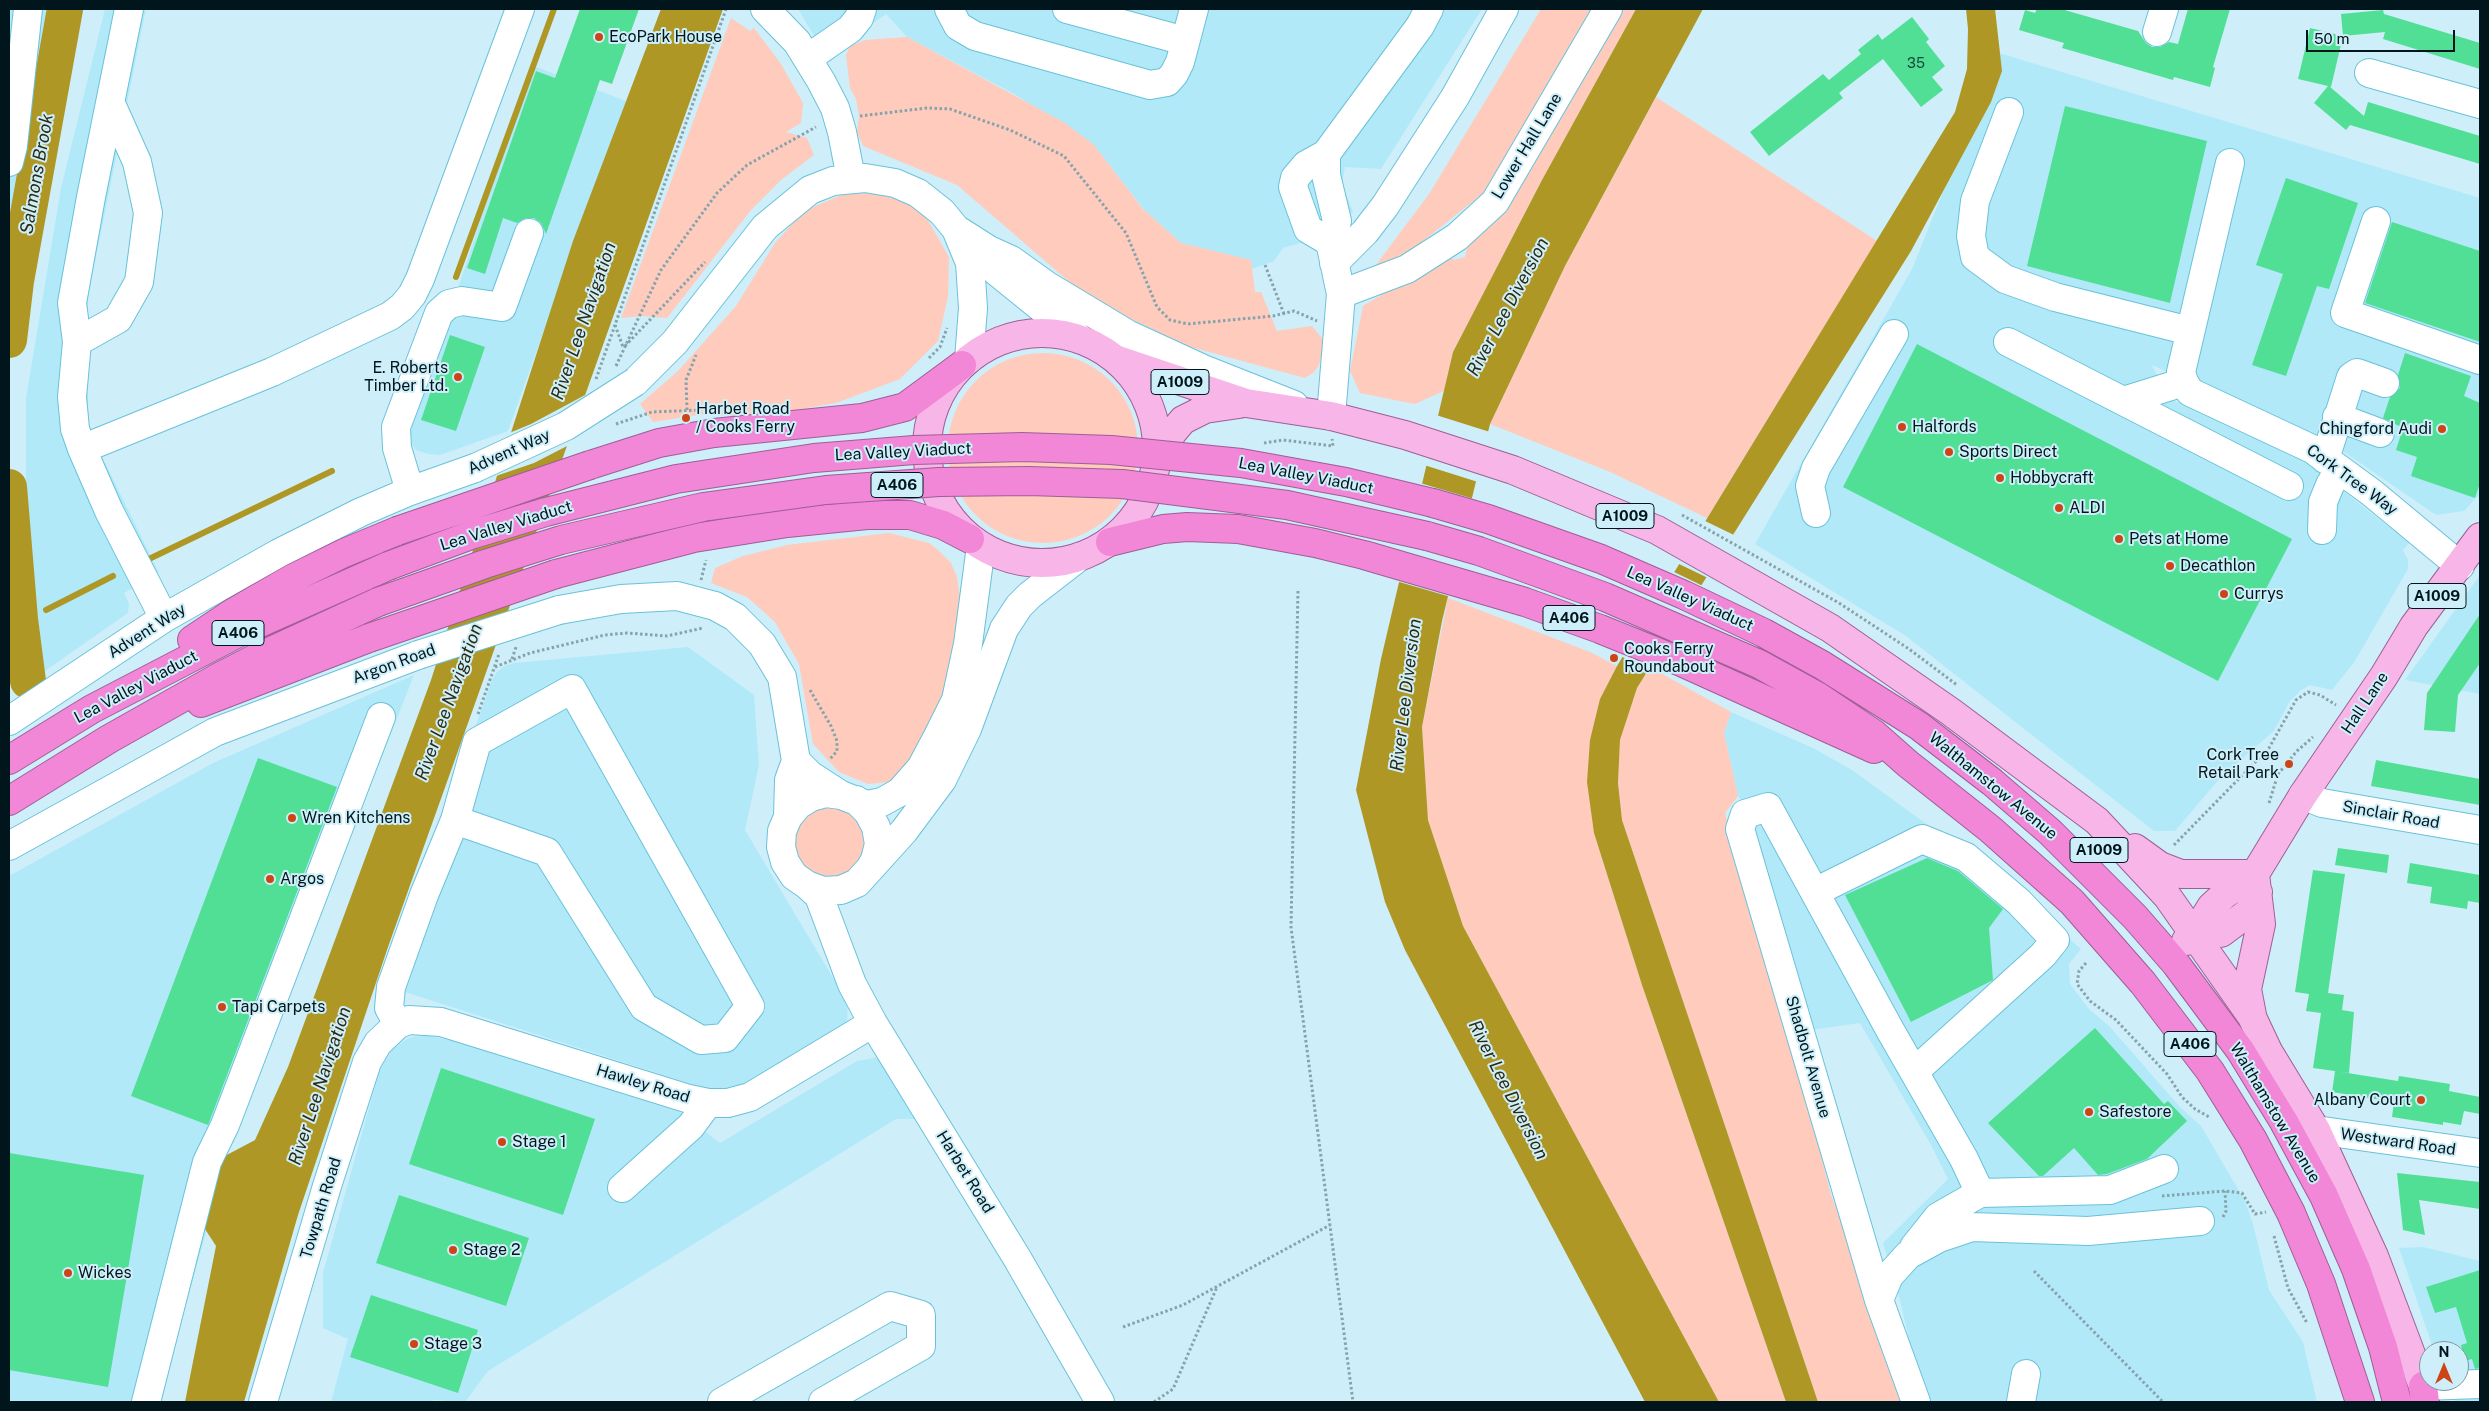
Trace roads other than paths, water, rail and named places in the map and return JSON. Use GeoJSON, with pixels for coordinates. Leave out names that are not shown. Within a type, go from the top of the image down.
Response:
{"type":"FeatureCollection","features":[{"type":"Feature","properties":{"kind":"highway"},"geometry":{"type":"LineString","coordinates":[[92,709],[234,612],[344,553],[397,531],[659,443],[714,434],[862,418],[905,407],[966,362]]}},
{"type":"Feature","properties":{"kind":"highway","name":"Lea Valley Viaduct"},"geometry":{"type":"LineString","coordinates":[[9,760],[92,709],[244,630],[388,566],[474,534],[546,512],[676,479],[814,458],[914,450],[1022,447],[1112,450],[1241,463],[1346,482],[1488,519],[1601,559],[1684,595],[1764,633],[1822,665]]}},
{"type":"Feature","properties":{"kind":"highway","name":"Lea Valley Viaduct"},"geometry":{"type":"LineString","coordinates":[[9,801],[109,739],[258,656],[378,602],[486,564],[561,540],[703,507],[826,490],[939,482],[1029,481],[1122,484],[1287,505],[1403,529],[1479,551],[1605,597],[1759,664],[1815,709]]}},
{"type":"Feature","properties":{"kind":"highway"},"geometry":{"type":"LineString","coordinates":[[109,739],[369,638],[556,574],[712,535],[786,523],[868,515],[910,515],[943,525],[975,542]]}},
{"type":"Feature","properties":{"kind":"highway","name":"A406"},"geometry":{"type":"LineString","coordinates":[[1110,542],[1163,529],[1187,527],[1238,529],[1315,543],[1461,582],[1563,616],[1679,661],[1815,709]]}},
{"type":"Feature","properties":{"kind":"highway","name":"Walthamstow Avenue"},"geometry":{"type":"LineString","coordinates":[[1822,665],[1919,726],[1992,782],[2050,832],[2135,917],[2176,964],[2240,1050],[2284,1122],[2324,1196],[2368,1304],[2383,1347],[2397,1402]]}},
{"type":"Feature","properties":{"kind":"highway","name":"Walthamstow Avenue"},"geometry":{"type":"LineString","coordinates":[[1815,709],[1874,734],[1908,764],[1990,829],[2072,902],[2143,982],[2210,1071],[2253,1140],[2291,1212],[2321,1284],[2360,1402]]}},
{"type":"Feature","properties":{"kind":"main road"},"geometry":{"type":"LineString","coordinates":[[1053,334],[1080,340],[1115,359],[1137,383],[1148,403],[1157,437],[1156,465],[1143,504],[1130,522],[1110,542],[1079,557],[1053,563],[1038,562],[1011,559],[975,542],[958,527],[940,502],[928,468],[927,437],[933,409],[943,389],[966,362],[986,347],[1013,336],[1053,334]]}},
{"type":"Feature","properties":{"kind":"main road","name":"A1009"},"geometry":{"type":"LineString","coordinates":[[1115,359],[1246,403],[1324,415],[1405,435],[1513,470],[1658,530],[1830,628],[2014,758],[2160,866],[2181,874],[2256,883]]}},
{"type":"Feature","properties":{"kind":"main road","name":"A1009"},"geometry":{"type":"LineString","coordinates":[[1156,465],[1172,434],[1183,420],[1205,409],[1246,403]]}},
{"type":"Feature","properties":{"kind":"main road","name":"Hall Lane"},"geometry":{"type":"LineString","coordinates":[[2190,937],[2221,933],[2249,912],[2256,883],[2303,795],[2384,676],[2414,626],[2480,537]]}},
{"type":"Feature","properties":{"kind":"main road","name":"A1009"},"geometry":{"type":"LineString","coordinates":[[2014,758],[2190,937]]}},
{"type":"Feature","properties":{"kind":"main road"},"geometry":{"type":"LineString","coordinates":[[2097,821],[2168,896],[2190,937],[2244,1026],[2268,1051]]}},
{"type":"Feature","properties":{"kind":"main road"},"geometry":{"type":"LineString","coordinates":[[2252,1017],[2247,989],[2251,965],[2260,937],[2256,883]]}},
{"type":"Feature","properties":{"kind":"main road"},"geometry":{"type":"LineString","coordinates":[[2190,937],[2252,1017],[2268,1051],[2316,1130],[2374,1256],[2424,1394]]}},
{"type":"Feature","properties":{"kind":"street"},"geometry":{"type":"LineString","coordinates":[[9,162],[13,146],[28,9]]}},
{"type":"Feature","properties":{"kind":"street"},"geometry":{"type":"LineString","coordinates":[[129,9],[72,303],[77,342],[72,397],[75,429],[82,449],[109,511],[164,618]]}},
{"type":"Feature","properties":{"kind":"street"},"geometry":{"type":"LineString","coordinates":[[82,449],[272,372],[390,316],[402,307],[412,295],[420,278],[520,9]]}},
{"type":"Feature","properties":{"kind":"street"},"geometry":{"type":"LineString","coordinates":[[765,9],[797,42],[821,81],[836,121],[851,178]]}},
{"type":"Feature","properties":{"kind":"street"},"geometry":{"type":"LineString","coordinates":[[949,9],[958,26],[975,36],[1150,85],[1167,82],[1174,74],[1194,9]]}},
{"type":"Feature","properties":{"kind":"street"},"geometry":{"type":"LineString","coordinates":[[1066,9],[1185,41]]}},
{"type":"Feature","properties":{"kind":"street"},"geometry":{"type":"LineString","coordinates":[[956,229],[989,250],[1011,260],[1054,290],[1128,335],[1203,369],[1324,415],[1339,328],[1341,294],[1332,253],[1337,221],[1326,175],[1326,154],[1420,26],[1429,9]]}},
{"type":"Feature","properties":{"kind":"street"},"geometry":{"type":"LineString","coordinates":[[1332,253],[1365,232],[1385,206],[1455,97],[1504,9]]}},
{"type":"Feature","properties":{"kind":"street","name":"Lower Hall Lane"},"geometry":{"type":"LineString","coordinates":[[1341,294],[1407,269],[1457,237],[1495,202],[1608,9]]}},
{"type":"Feature","properties":{"kind":"street"},"geometry":{"type":"LineString","coordinates":[[808,58],[850,29],[861,10]]}},
{"type":"Feature","properties":{"kind":"street"},"geometry":{"type":"LineString","coordinates":[[2369,73],[2480,104]]}},
{"type":"Feature","properties":{"kind":"street"},"geometry":{"type":"LineString","coordinates":[[77,342],[118,319],[139,282],[148,213],[137,162],[111,104]]}},
{"type":"Feature","properties":{"kind":"street"},"geometry":{"type":"LineString","coordinates":[[2009,112],[1975,201],[1971,236],[1975,257],[2005,278],[2054,297],[2180,365]]}},
{"type":"Feature","properties":{"kind":"street"},"geometry":{"type":"LineString","coordinates":[[2123,401],[2180,365],[2230,163]]}},
{"type":"Feature","properties":{"kind":"street","name":"Advent Way"},"geometry":{"type":"LineString","coordinates":[[9,721],[164,618],[322,529],[410,491],[475,468],[566,426],[635,382],[675,342],[765,227],[810,190],[833,181],[851,178],[895,183],[918,193],[942,212],[956,229]]}},
{"type":"Feature","properties":{"kind":"street"},"geometry":{"type":"LineString","coordinates":[[2376,221],[2345,313],[2480,360]]}},
{"type":"Feature","properties":{"kind":"street"},"geometry":{"type":"LineString","coordinates":[[956,229],[970,263],[973,308],[966,362]]}},
{"type":"Feature","properties":{"kind":"street"},"geometry":{"type":"LineString","coordinates":[[410,491],[398,448],[396,428],[439,313],[449,304],[462,301],[480,302],[502,307],[528,233]]}},
{"type":"Feature","properties":{"kind":"street"},"geometry":{"type":"LineString","coordinates":[[989,250],[996,271],[1080,340]]}},
{"type":"Feature","properties":{"kind":"street"},"geometry":{"type":"LineString","coordinates":[[1816,513],[1810,486],[1816,468],[1894,334]]}},
{"type":"Feature","properties":{"kind":"street"},"geometry":{"type":"LineString","coordinates":[[2008,342],[2289,486]]}},
{"type":"Feature","properties":{"kind":"street","name":"Cork Tree Way"},"geometry":{"type":"LineString","coordinates":[[2180,365],[2190,392],[2298,441],[2380,499],[2460,566]]}},
{"type":"Feature","properties":{"kind":"street"},"geometry":{"type":"LineString","coordinates":[[2322,530],[2324,502],[2330,485],[2338,417],[2354,374],[2357,373],[2385,383]]}},
{"type":"Feature","properties":{"kind":"street"},"geometry":{"type":"LineString","coordinates":[[2338,417],[2380,434]]}},
{"type":"Feature","properties":{"kind":"street"},"geometry":{"type":"LineString","coordinates":[[796,761],[810,775],[848,798],[868,812],[876,827],[879,844],[875,860],[862,879],[841,890],[823,891],[806,885],[794,876],[783,855],[782,831],[788,817],[798,805],[811,797],[826,793],[848,798],[867,805],[882,802],[900,792],[921,768],[938,736],[958,690],[968,644],[975,542]]}},
{"type":"Feature","properties":{"kind":"street"},"geometry":{"type":"LineString","coordinates":[[835,940],[846,892],[862,879],[887,848],[904,831],[942,780],[967,729],[1004,629],[1019,606],[1079,557]]}},
{"type":"Feature","properties":{"kind":"street","name":"Argon Road"},"geometry":{"type":"LineString","coordinates":[[9,846],[214,732],[418,655],[559,610],[657,595],[677,596],[715,606],[735,617],[762,644],[772,658],[782,677],[796,761],[789,780],[788,817]]}},
{"type":"Feature","properties":{"kind":"street"},"geometry":{"type":"LineString","coordinates":[[398,1024],[390,1008],[391,987],[424,895],[455,820],[477,742],[572,689],[750,1006],[725,1038],[701,1040],[644,1007],[547,852],[455,820]]}},
{"type":"Feature","properties":{"kind":"street"},"geometry":{"type":"LineString","coordinates":[[146,1402],[207,1162],[225,1126],[381,717]]}},
{"type":"Feature","properties":{"kind":"street","name":"Sinclair Road"},"geometry":{"type":"LineString","coordinates":[[2303,795],[2322,803],[2480,830]]}},
{"type":"Feature","properties":{"kind":"street","name":"Shadbolt Avenue"},"geometry":{"type":"LineString","coordinates":[[1815,892],[1768,807],[1745,814],[1740,829],[1879,1300],[1916,1402]]}},
{"type":"Feature","properties":{"kind":"street"},"geometry":{"type":"LineString","coordinates":[[1914,1072],[2043,955],[2055,940],[2019,902],[1966,857],[1922,839],[1815,892],[1914,1072],[1964,1159],[1980,1193]]}},
{"type":"Feature","properties":{"kind":"street","name":"Harbet Road"},"geometry":{"type":"LineString","coordinates":[[806,885],[820,896],[852,984],[873,1022],[1017,1258],[1100,1402]]}},
{"type":"Feature","properties":{"kind":"street","name":"Hawley Road"},"geometry":{"type":"LineString","coordinates":[[398,1024],[409,1020],[441,1022],[708,1103],[728,1103],[750,1097],[873,1022]]}},
{"type":"Feature","properties":{"kind":"street","name":"Towpath Road"},"geometry":{"type":"LineString","coordinates":[[263,1402],[327,1186],[367,1062],[378,1043],[398,1024]]}},
{"type":"Feature","properties":{"kind":"street"},"geometry":{"type":"LineString","coordinates":[[622,1188],[691,1126],[708,1103]]}},
{"type":"Feature","properties":{"kind":"street","name":"Westward Road"},"geometry":{"type":"LineString","coordinates":[[2316,1130],[2480,1153]]}},
{"type":"Feature","properties":{"kind":"street"},"geometry":{"type":"LineString","coordinates":[[1879,1300],[1889,1276],[1938,1217],[1980,1193],[2110,1190],[2164,1169]]}},
{"type":"Feature","properties":{"kind":"street"},"geometry":{"type":"LineString","coordinates":[[1908,1254],[1939,1238],[1972,1227],[2088,1231],[2210,1222]]}},
{"type":"Feature","properties":{"kind":"street"},"geometry":{"type":"LineString","coordinates":[[722,1402],[890,1306],[921,1315],[921,1346],[823,1402]]}},
{"type":"Feature","properties":{"kind":"street"},"geometry":{"type":"LineString","coordinates":[[2020,1402],[2026,1374]]}},
{"type":"Feature","properties":{"kind":"street"},"geometry":{"type":"LineString","coordinates":[[2424,1394],[2480,1384]]}},
{"type":"Feature","properties":{"kind":"water","name":"River Lee Navigation"},"geometry":{"type":"Polygon","coordinates":[[[661,9],[723,9],[388,947],[298,1215],[244,1402],[185,1402],[216,1246],[203,1226],[223,1157],[255,1140],[288,1067],[431,680],[573,241],[661,9]]]}},
{"type":"Feature","properties":{"kind":"water","name":"River Lee Diversion"},"geometry":{"type":"Polygon","coordinates":[[[1636,9],[1703,9],[1565,266],[1490,424],[1442,621],[1422,727],[1428,820],[1463,926],[1719,1402],[1645,1402],[1405,950],[1385,902],[1356,790],[1381,659],[1453,352],[1542,180],[1636,9]]]}},
{"type":"Feature","properties":{"kind":"water"},"geometry":{"type":"Polygon","coordinates":[[[1966,9],[1995,9],[2002,71],[1991,102],[1911,251],[1637,688],[1620,740],[1618,783],[1622,820],[1818,1402],[1786,1402],[1642,985],[1594,833],[1587,782],[1590,740],[1600,699],[1617,666],[1955,112],[1967,69],[1968,29],[1966,9]]]}},
{"type":"Feature","properties":{"kind":"waterway","name":"Salmons Brook"},"geometry":{"type":"LineString","coordinates":[[9,340],[16,281],[65,9]]}},
{"type":"Feature","properties":{"kind":"waterway"},"geometry":{"type":"LineString","coordinates":[[456,277],[554,9]]}},
{"type":"Feature","properties":{"kind":"waterway"},"geometry":{"type":"LineString","coordinates":[[151,558],[332,471]]}},
{"type":"Feature","properties":{"kind":"waterway","name":"Salmons Brook"},"geometry":{"type":"LineString","coordinates":[[9,487],[20,619],[28,681]]}},
{"type":"Feature","properties":{"kind":"waterway"},"geometry":{"type":"LineString","coordinates":[[46,610],[113,576]]}},
{"type":"Feature","properties":{"kind":"place","name":"EcoPark House"},"geometry":{"type":"Point","coordinates":[599,37]}},
{"type":"Feature","properties":{"kind":"place","name":"E. Roberts Timber Ltd."},"geometry":{"type":"Point","coordinates":[458,377]}},
{"type":"Feature","properties":{"kind":"place","name":"Harbet Road / Cooks Ferry"},"geometry":{"type":"Point","coordinates":[686,418]}},
{"type":"Feature","properties":{"kind":"place","name":"Halfords"},"geometry":{"type":"Point","coordinates":[1902,427]}},
{"type":"Feature","properties":{"kind":"place","name":"Chingford Audi"},"geometry":{"type":"Point","coordinates":[2442,429]}},
{"type":"Feature","properties":{"kind":"place","name":"Sports Direct"},"geometry":{"type":"Point","coordinates":[1949,452]}},
{"type":"Feature","properties":{"kind":"place","name":"Hobbycraft"},"geometry":{"type":"Point","coordinates":[2000,478]}},
{"type":"Feature","properties":{"kind":"place","name":"ALDI"},"geometry":{"type":"Point","coordinates":[2059,508]}},
{"type":"Feature","properties":{"kind":"place","name":"Pets at Home"},"geometry":{"type":"Point","coordinates":[2119,539]}},
{"type":"Feature","properties":{"kind":"place","name":"Decathlon"},"geometry":{"type":"Point","coordinates":[2170,566]}},
{"type":"Feature","properties":{"kind":"place","name":"Currys"},"geometry":{"type":"Point","coordinates":[2224,594]}},
{"type":"Feature","properties":{"kind":"place","name":"Cooks Ferry Roundabout"},"geometry":{"type":"Point","coordinates":[1614,658]}},
{"type":"Feature","properties":{"kind":"place","name":"Cork Tree Retail Park"},"geometry":{"type":"Point","coordinates":[2289,764]}},
{"type":"Feature","properties":{"kind":"place","name":"Wren Kitchens"},"geometry":{"type":"Point","coordinates":[292,818]}},
{"type":"Feature","properties":{"kind":"place","name":"Argos"},"geometry":{"type":"Point","coordinates":[270,879]}},
{"type":"Feature","properties":{"kind":"place","name":"Tapi Carpets"},"geometry":{"type":"Point","coordinates":[222,1007]}},
{"type":"Feature","properties":{"kind":"place","name":"Albany Court"},"geometry":{"type":"Point","coordinates":[2421,1100]}},
{"type":"Feature","properties":{"kind":"place","name":"Safestore"},"geometry":{"type":"Point","coordinates":[2089,1112]}},
{"type":"Feature","properties":{"kind":"place","name":"Stage 1"},"geometry":{"type":"Point","coordinates":[502,1142]}},
{"type":"Feature","properties":{"kind":"place","name":"Stage 2"},"geometry":{"type":"Point","coordinates":[453,1250]}},
{"type":"Feature","properties":{"kind":"place","name":"Wickes"},"geometry":{"type":"Point","coordinates":[68,1273]}},
{"type":"Feature","properties":{"kind":"place","name":"Stage 3"},"geometry":{"type":"Point","coordinates":[414,1344]}}]}
